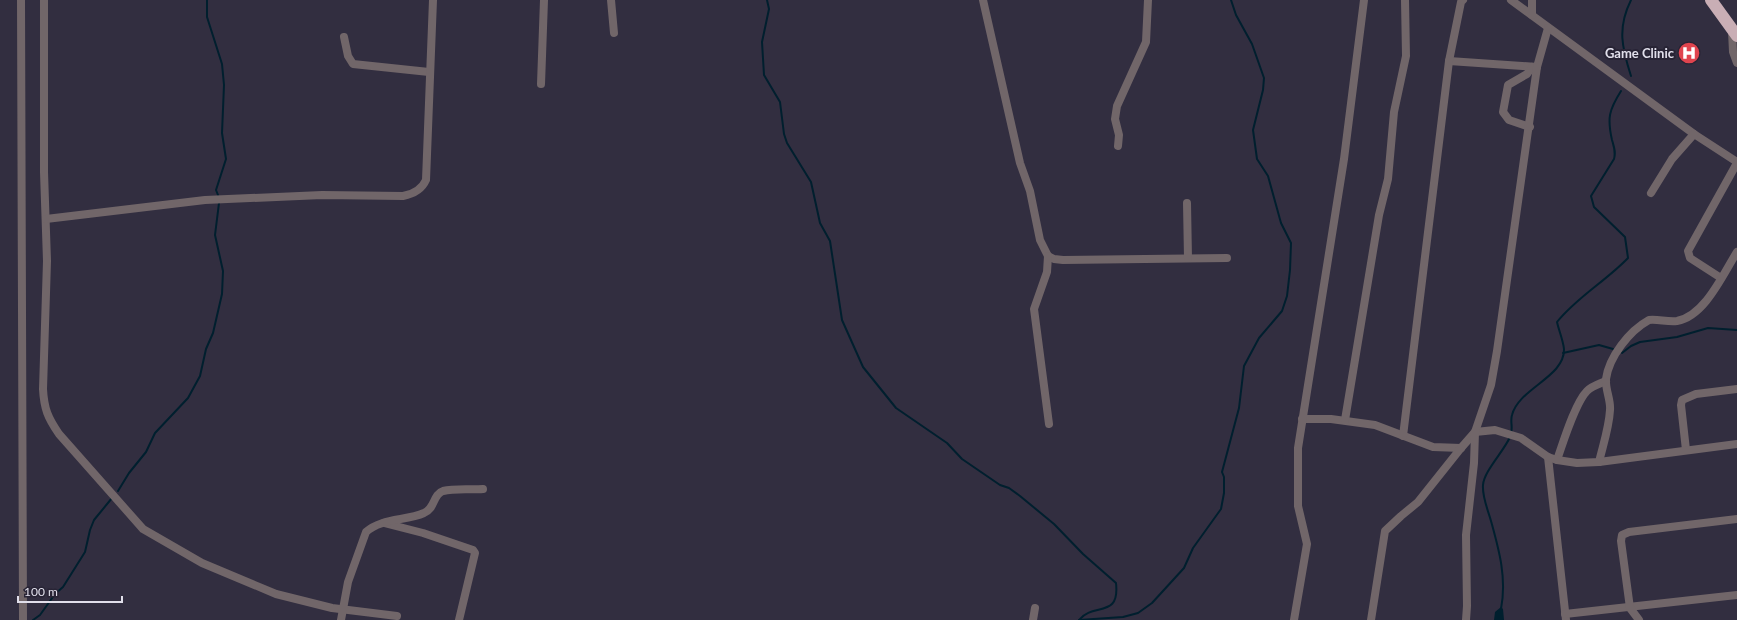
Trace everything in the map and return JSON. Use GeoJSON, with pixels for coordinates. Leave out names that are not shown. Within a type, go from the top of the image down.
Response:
{"type":"FeatureCollection","features":[{"type":"Feature","properties":{"kind":"highway"},"geometry":{"type":"LineString","coordinates":[[1711,0],[1734,33]]}},
{"type":"Feature","properties":{"kind":"street"},"geometry":{"type":"LineString","coordinates":[[21,0],[23,620]]}},
{"type":"Feature","properties":{"kind":"street"},"geometry":{"type":"LineString","coordinates":[[44,0],[44,172],[47,261],[43,389],[44,406],[50,421],[59,434],[143,529],[164,542],[202,563],[276,594],[342,610],[397,616]]}},
{"type":"Feature","properties":{"kind":"street"},"geometry":{"type":"LineString","coordinates":[[46,219],[205,200],[322,195],[403,196],[414,193],[423,186],[426,180],[433,0]]}},
{"type":"Feature","properties":{"kind":"street"},"geometry":{"type":"LineString","coordinates":[[541,84],[544,0]]}},
{"type":"Feature","properties":{"kind":"street"},"geometry":{"type":"LineString","coordinates":[[611,0],[614,33]]}},
{"type":"Feature","properties":{"kind":"street"},"geometry":{"type":"LineString","coordinates":[[983,0],[1020,163],[1030,190],[1040,240],[1048,256],[1047,272],[1034,309],[1049,424]]}},
{"type":"Feature","properties":{"kind":"street"},"geometry":{"type":"LineString","coordinates":[[1118,146],[1118,135],[1115,119],[1117,106],[1146,42],[1148,0]]}},
{"type":"Feature","properties":{"kind":"street"},"geometry":{"type":"LineString","coordinates":[[1294,620],[1306,554],[1306,544],[1298,506],[1298,448],[1344,159],[1364,0]]}},
{"type":"Feature","properties":{"kind":"street"},"geometry":{"type":"LineString","coordinates":[[1344,420],[1379,215],[1388,179],[1394,112],[1406,56],[1405,0]]}},
{"type":"Feature","properties":{"kind":"street"},"geometry":{"type":"LineString","coordinates":[[1403,436],[1449,61],[1461,2],[1463,0]]}},
{"type":"Feature","properties":{"kind":"street"},"geometry":{"type":"LineString","coordinates":[[1512,0],[1532,14],[1548,28],[1694,134],[1737,163],[1688,251],[1690,258],[1720,278]]}},
{"type":"Feature","properties":{"kind":"street"},"geometry":{"type":"LineString","coordinates":[[1532,0],[1532,14]]}},
{"type":"Feature","properties":{"kind":"street"},"geometry":{"type":"LineString","coordinates":[[1466,620],[1466,535],[1474,463],[1475,432],[1491,385],[1530,126],[1534,67],[1548,28]]}},
{"type":"Feature","properties":{"kind":"street"},"geometry":{"type":"LineString","coordinates":[[1734,33],[1733,52],[1737,63]]}},
{"type":"Feature","properties":{"kind":"street"},"geometry":{"type":"LineString","coordinates":[[344,37],[348,56],[353,64],[429,72]]}},
{"type":"Feature","properties":{"kind":"street"},"geometry":{"type":"LineString","coordinates":[[1449,61],[1534,67]]}},
{"type":"Feature","properties":{"kind":"street"},"geometry":{"type":"LineString","coordinates":[[1530,126],[1509,120],[1503,112],[1508,85],[1527,74],[1534,67]]}},
{"type":"Feature","properties":{"kind":"street"},"geometry":{"type":"LineString","coordinates":[[1651,193],[1672,159],[1694,134]]}},
{"type":"Feature","properties":{"kind":"street"},"geometry":{"type":"LineString","coordinates":[[1187,203],[1188,258]]}},
{"type":"Feature","properties":{"kind":"street"},"geometry":{"type":"LineString","coordinates":[[1599,462],[1609,422],[1610,408],[1606,381],[1615,355],[1625,341],[1643,324],[1654,319],[1676,321],[1692,315],[1708,298],[1737,252]]}},
{"type":"Feature","properties":{"kind":"street"},"geometry":{"type":"LineString","coordinates":[[1048,256],[1054,259],[1063,260],[1226,258]]}},
{"type":"Feature","properties":{"kind":"street"},"geometry":{"type":"LineString","coordinates":[[1557,460],[1570,424],[1584,394],[1593,386],[1606,381]]}},
{"type":"Feature","properties":{"kind":"street"},"geometry":{"type":"LineString","coordinates":[[1686,450],[1681,405],[1682,400],[1696,394],[1737,389]]}},
{"type":"Feature","properties":{"kind":"street"},"geometry":{"type":"LineString","coordinates":[[1302,419],[1344,420],[1375,425],[1433,447],[1461,448]]}},
{"type":"Feature","properties":{"kind":"street"},"geometry":{"type":"LineString","coordinates":[[1371,620],[1386,532],[1401,516],[1418,502],[1475,432],[1495,430],[1521,438],[1548,457],[1577,463],[1599,462],[1737,444]]}},
{"type":"Feature","properties":{"kind":"street"},"geometry":{"type":"LineString","coordinates":[[1548,457],[1566,617],[1737,595]]}},
{"type":"Feature","properties":{"kind":"street"},"geometry":{"type":"LineString","coordinates":[[341,620],[348,582],[361,542],[368,530],[384,523],[425,513],[432,506],[436,497],[444,491],[483,489]]}},
{"type":"Feature","properties":{"kind":"street"},"geometry":{"type":"LineString","coordinates":[[1639,620],[1630,608],[1621,541],[1622,535],[1629,532],[1737,519]]}},
{"type":"Feature","properties":{"kind":"street"},"geometry":{"type":"LineString","coordinates":[[384,523],[423,533],[473,550],[475,553],[459,620]]}},
{"type":"Feature","properties":{"kind":"street"},"geometry":{"type":"LineString","coordinates":[[1033,620],[1035,608]]}},
{"type":"Feature","properties":{"kind":"water"},"geometry":{"type":"Polygon","coordinates":[[[1501,607],[1503,609],[1504,620],[1494,620],[1495,612],[1501,607]]]}},
{"type":"Feature","properties":{"kind":"waterway"},"geometry":{"type":"LineString","coordinates":[[207,0],[207,17],[222,64],[224,85],[222,133],[226,159],[216,190],[218,195]]}},
{"type":"Feature","properties":{"kind":"waterway"},"geometry":{"type":"LineString","coordinates":[[767,0],[769,9],[762,42],[764,75],[780,102],[784,134],[787,143],[811,182],[820,223],[830,241],[842,320],[863,367],[896,408],[947,443],[962,459],[1000,485],[1009,488],[1020,496],[1054,524],[1083,554],[1116,583],[1116,594],[1114,601],[1110,606],[1091,612],[1079,620]]}},
{"type":"Feature","properties":{"kind":"waterway"},"geometry":{"type":"LineString","coordinates":[[1079,620],[1123,617],[1138,613],[1152,603],[1184,568],[1193,548],[1221,509],[1224,493],[1224,477],[1222,472],[1239,408],[1244,366],[1259,338],[1282,311],[1287,296],[1291,243],[1281,223],[1268,176],[1257,159],[1253,130],[1263,90],[1264,78],[1252,44],[1236,15],[1231,0]]}},
{"type":"Feature","properties":{"kind":"waterway"},"geometry":{"type":"LineString","coordinates":[[1631,0],[1622,29],[1623,47],[1631,76]]}},
{"type":"Feature","properties":{"kind":"waterway"},"geometry":{"type":"LineString","coordinates":[[1511,433],[1511,417],[1516,406],[1523,397],[1550,375],[1562,359],[1564,349],[1557,322],[1573,305],[1628,258],[1625,237],[1594,207],[1591,196],[1614,159],[1615,152],[1610,132],[1609,120],[1614,104],[1621,91]]}},
{"type":"Feature","properties":{"kind":"waterway"},"geometry":{"type":"LineString","coordinates":[[118,491],[129,473],[146,452],[155,433],[188,398],[200,376],[206,349],[213,333],[222,294],[223,271],[215,235],[219,203]]}},
{"type":"Feature","properties":{"kind":"waterway"},"geometry":{"type":"LineString","coordinates":[[1622,353],[1631,346],[1640,342],[1677,337],[1708,328],[1737,330]]}},
{"type":"Feature","properties":{"kind":"waterway"},"geometry":{"type":"LineString","coordinates":[[1563,353],[1599,345],[1613,349]]}},
{"type":"Feature","properties":{"kind":"waterway"},"geometry":{"type":"LineString","coordinates":[[1501,609],[1503,598],[1503,575],[1497,543],[1484,499],[1483,485],[1484,479],[1490,467],[1510,437]]}},
{"type":"Feature","properties":{"kind":"waterway"},"geometry":{"type":"LineString","coordinates":[[33,620],[40,615],[55,594],[63,587],[85,552],[94,520],[112,498]]}},
{"type":"Feature","properties":{"kind":"place","name":"Game Clinic"},"geometry":{"type":"Point","coordinates":[1689,53]}}]}
